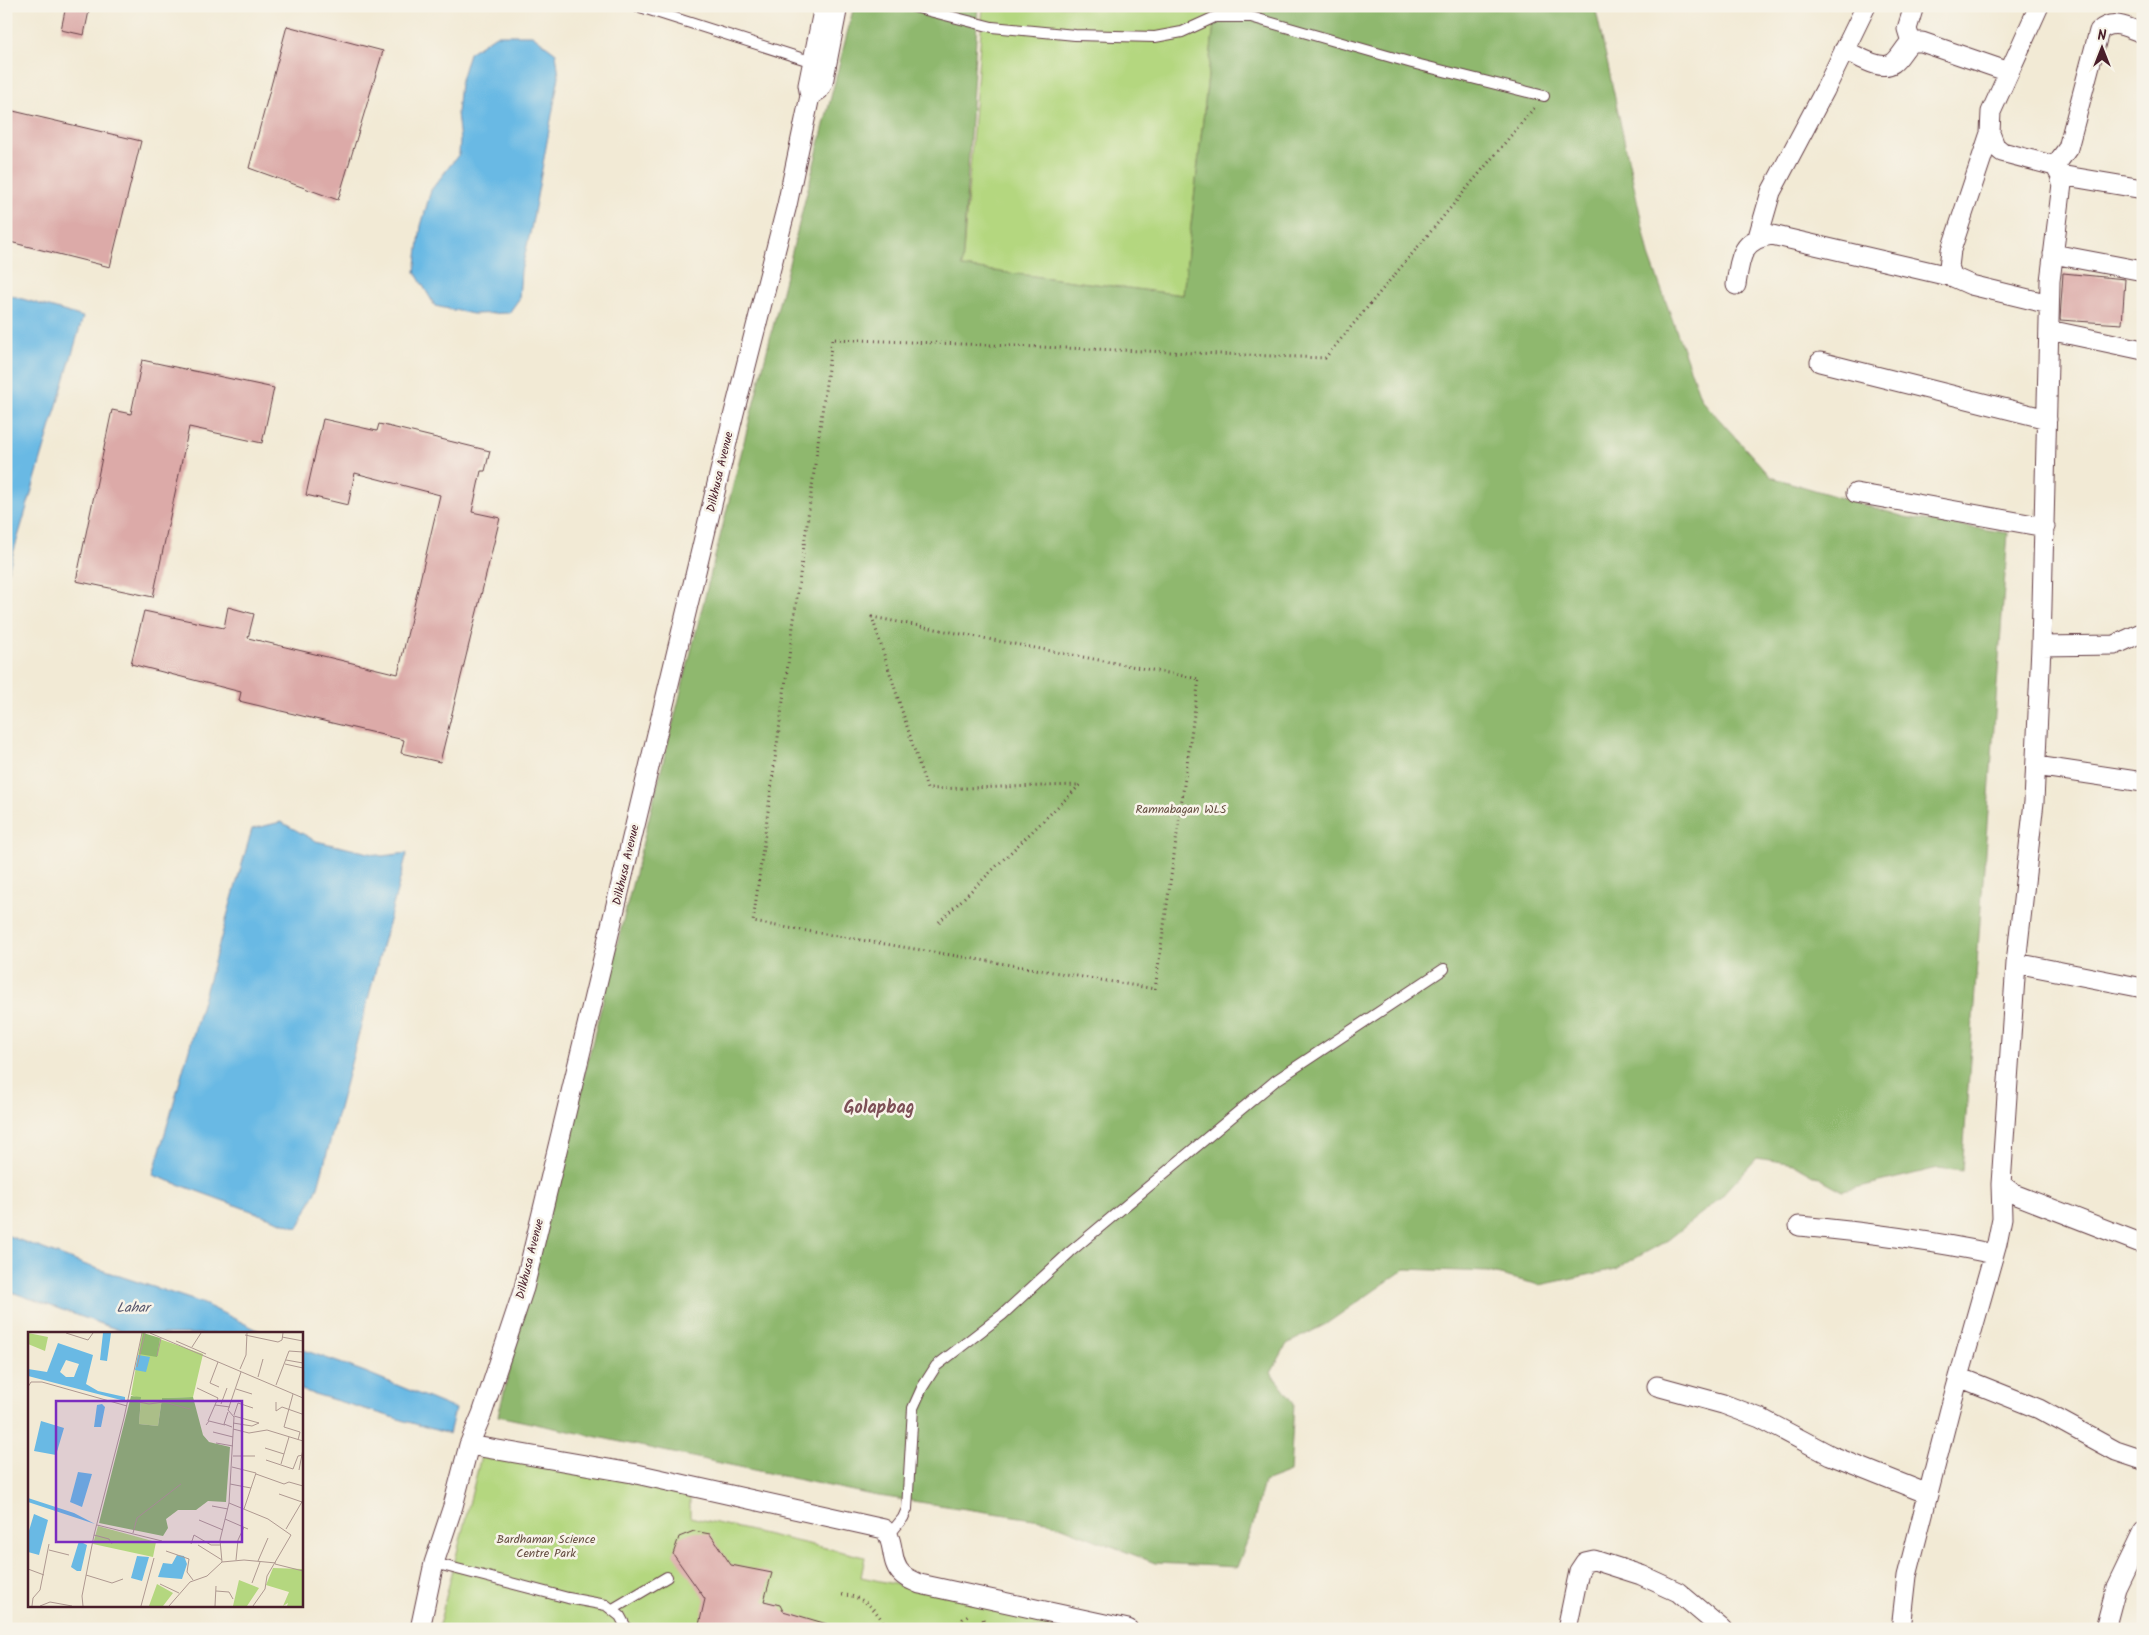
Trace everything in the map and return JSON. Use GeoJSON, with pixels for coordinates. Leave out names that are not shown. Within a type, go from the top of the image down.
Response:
{"type":"FeatureCollection","features":[{"type":"Feature","properties":{"kind":"street","name":"Dilkhusa Avenue"},"geometry":{"type":"LineString","coordinates":[[420,1629],[434,1563],[453,1506],[469,1445],[482,1414],[524,1288],[730,432],[787,205],[810,96],[808,85],[824,6]]}},
{"type":"Feature","properties":{"kind":"street","name":"Dilkhusa Avenue"},"geometry":{"type":"LineString","coordinates":[[810,96],[819,90],[823,83],[838,6]]}},
{"type":"Feature","properties":{"kind":"street"},"geometry":{"type":"LineString","coordinates":[[1758,237],[1771,192],[1866,6]]}},
{"type":"Feature","properties":{"kind":"street"},"geometry":{"type":"LineString","coordinates":[[1911,42],[1908,29],[1914,6]]}},
{"type":"Feature","properties":{"kind":"street"},"geometry":{"type":"LineString","coordinates":[[1953,277],[1949,267],[1951,250],[1990,133],[1991,112],[2038,6]]}},
{"type":"Feature","properties":{"kind":"street"},"geometry":{"type":"LineString","coordinates":[[1901,1629],[1907,1576],[1959,1377],[1994,1254],[2002,1218],[2000,1184],[2016,963],[2034,802],[2036,766],[2045,526],[2049,304],[2062,184],[2058,170],[2068,148],[2100,31],[2106,25],[2112,23],[2143,33]]}},
{"type":"Feature","properties":{"kind":"street"},"geometry":{"type":"LineString","coordinates":[[1844,50],[1879,65],[1887,66],[1894,62],[1911,42],[1922,42],[2009,72]]}},
{"type":"Feature","properties":{"kind":"street"},"geometry":{"type":"LineString","coordinates":[[1990,133],[1995,146],[2002,152],[2058,170],[2143,189]]}},
{"type":"Feature","properties":{"kind":"street"},"geometry":{"type":"LineString","coordinates":[[1736,286],[1739,265],[1744,249],[1758,237],[1772,235],[1953,277],[1972,285],[2049,304]]}},
{"type":"Feature","properties":{"kind":"street"},"geometry":{"type":"LineString","coordinates":[[2053,254],[2143,271]]}},
{"type":"Feature","properties":{"kind":"street"},"geometry":{"type":"LineString","coordinates":[[2048,330],[2143,350]]}},
{"type":"Feature","properties":{"kind":"street"},"geometry":{"type":"LineString","coordinates":[[1820,362],[2047,419]]}},
{"type":"Feature","properties":{"kind":"street"},"geometry":{"type":"LineString","coordinates":[[1856,493],[2045,526]]}},
{"type":"Feature","properties":{"kind":"street"},"geometry":{"type":"LineString","coordinates":[[2041,646],[2115,645],[2143,632]]}},
{"type":"Feature","properties":{"kind":"street"},"geometry":{"type":"LineString","coordinates":[[2036,766],[2143,782]]}},
{"type":"Feature","properties":{"kind":"street"},"geometry":{"type":"LineString","coordinates":[[2016,963],[2143,988]]}},
{"type":"Feature","properties":{"kind":"street"},"geometry":{"type":"LineString","coordinates":[[2000,1184],[2014,1194],[2143,1244]]}},
{"type":"Feature","properties":{"kind":"street"},"geometry":{"type":"LineString","coordinates":[[1799,1226],[1876,1233],[1938,1242],[1994,1254]]}},
{"type":"Feature","properties":{"kind":"street"},"geometry":{"type":"LineString","coordinates":[[1959,1377],[2039,1409],[2116,1451],[2143,1460]]}},
{"type":"Feature","properties":{"kind":"street"},"geometry":{"type":"LineString","coordinates":[[1657,1386],[1723,1404],[1760,1418],[1830,1455],[1928,1494]]}},
{"type":"Feature","properties":{"kind":"street"},"geometry":{"type":"LineString","coordinates":[[469,1445],[632,1473],[884,1530],[889,1535],[896,1567],[903,1575],[920,1584],[1128,1629]]}},
{"type":"Feature","properties":{"kind":"street"},"geometry":{"type":"LineString","coordinates":[[2104,1629],[2116,1588],[2143,1532]]}},
{"type":"Feature","properties":{"kind":"street"},"geometry":{"type":"LineString","coordinates":[[1566,1629],[1579,1571],[1586,1562],[1594,1560],[1641,1575],[1678,1592],[1722,1629]]}},
{"type":"Feature","properties":{"kind":"lane"},"geometry":{"type":"LineString","coordinates":[[638,6],[813,62]]}},
{"type":"Feature","properties":{"kind":"lane"},"geometry":{"type":"LineString","coordinates":[[910,6],[992,27],[1075,35],[1156,37],[1182,32],[1214,16],[1252,16],[1412,63],[1544,96]]}},
{"type":"Feature","properties":{"kind":"lane"},"geometry":{"type":"LineString","coordinates":[[889,1535],[903,1518],[907,1509],[914,1408],[922,1388],[936,1366],[1002,1315],[1070,1252],[1275,1081],[1444,969]]}},
{"type":"Feature","properties":{"kind":"lane"},"geometry":{"type":"LineString","coordinates":[[434,1563],[606,1606],[613,1609],[627,1629]]}},
{"type":"Feature","properties":{"kind":"lane"},"geometry":{"type":"LineString","coordinates":[[613,1609],[667,1577]]}},
{"type":"Feature","properties":{"kind":"path"},"geometry":{"type":"LineString","coordinates":[[939,922],[1080,785],[926,789],[872,617],[1198,679],[1155,989],[754,922],[832,338],[1325,358],[1544,96]]}},
{"type":"Feature","properties":{"kind":"path"},"geometry":{"type":"LineString","coordinates":[[842,1595],[854,1597],[870,1606],[880,1617],[887,1629]]}},
{"type":"Feature","properties":{"kind":"path"},"geometry":{"type":"LineString","coordinates":[[951,1629],[960,1628],[963,1619],[972,1614]]}},
{"type":"Feature","properties":{"kind":"path"},"geometry":{"type":"LineString","coordinates":[[978,1615],[984,1620],[986,1629]]}},
{"type":"Feature","properties":{"kind":"green space","name":"Ramnabagan WLS"},"geometry":{"type":"Polygon","coordinates":[[[854,6],[978,6],[962,267],[1183,295],[1216,6],[1595,6],[1649,255],[1701,399],[1771,477],[1905,517],[2008,533],[1962,1171],[1938,1168],[1843,1191],[1794,1164],[1757,1158],[1718,1200],[1668,1240],[1616,1269],[1540,1285],[1488,1272],[1405,1269],[1326,1324],[1287,1344],[1271,1373],[1294,1403],[1290,1472],[1264,1482],[1251,1531],[1237,1567],[1155,1563],[1047,1521],[872,1495],[498,1416],[854,6]]]}},
{"type":"Feature","properties":{"kind":"green space"},"geometry":{"type":"Polygon","coordinates":[[[983,6],[1216,6],[1183,295],[962,267],[983,6]]]}},
{"type":"Feature","properties":{"kind":"green space","name":"Bardhaman Science Centre Park"},"geometry":{"type":"Polygon","coordinates":[[[483,1448],[690,1489],[690,1517],[865,1557],[861,1577],[1107,1629],[438,1629],[483,1448]]]}},
{"type":"Feature","properties":{"kind":"water"},"geometry":{"type":"Polygon","coordinates":[[[496,35],[532,35],[556,53],[559,76],[531,229],[521,271],[519,299],[509,313],[473,314],[435,306],[415,272],[421,226],[431,190],[459,154],[460,141],[457,113],[460,83],[469,53],[496,35]]]}},
{"type":"Feature","properties":{"kind":"water"},"geometry":{"type":"Polygon","coordinates":[[[6,294],[83,317],[6,578],[6,294]]]}},
{"type":"Feature","properties":{"kind":"water"},"geometry":{"type":"Polygon","coordinates":[[[281,822],[316,841],[382,856],[407,853],[318,1187],[298,1228],[153,1175],[252,829],[281,822]]]}},
{"type":"Feature","properties":{"kind":"water","name":"Lahar"},"geometry":{"type":"Polygon","coordinates":[[[6,1235],[86,1265],[202,1303],[262,1332],[124,1332],[6,1290],[6,1235]]]}},
{"type":"Feature","properties":{"kind":"water"},"geometry":{"type":"Polygon","coordinates":[[[302,1349],[365,1372],[455,1409],[449,1434],[302,1390],[302,1349]]]}},
{"type":"Feature","properties":{"kind":"building"},"geometry":{"type":"Polygon","coordinates":[[[66,6],[90,6],[84,35],[61,30],[66,6]]]}},
{"type":"Feature","properties":{"kind":"building"},"geometry":{"type":"Polygon","coordinates":[[[287,26],[383,51],[338,200],[249,168],[287,26]]]}},
{"type":"Feature","properties":{"kind":"building"},"geometry":{"type":"Polygon","coordinates":[[[9,110],[141,141],[110,267],[6,241],[6,119],[9,110]]]}},
{"type":"Feature","properties":{"kind":"building"},"geometry":{"type":"Polygon","coordinates":[[[2063,273],[2125,279],[2122,324],[2060,320],[2063,273]]]}},
{"type":"Feature","properties":{"kind":"building"},"geometry":{"type":"Polygon","coordinates":[[[142,360],[274,388],[262,443],[189,427],[153,597],[76,581],[112,410],[131,414],[142,360]]]}},
{"type":"Feature","properties":{"kind":"building"},"geometry":{"type":"Polygon","coordinates":[[[323,419],[377,431],[379,424],[490,451],[485,471],[481,471],[472,512],[500,518],[440,762],[401,753],[404,740],[239,701],[241,692],[131,664],[144,611],[224,628],[228,607],[254,614],[248,638],[398,674],[440,495],[355,473],[348,505],[306,495],[323,419]]]}},
{"type":"Feature","properties":{"kind":"building"},"geometry":{"type":"Polygon","coordinates":[[[694,1531],[710,1534],[731,1565],[772,1573],[764,1601],[780,1605],[783,1611],[827,1624],[827,1629],[698,1629],[705,1599],[673,1554],[679,1537],[694,1531]]]}},
{"type":"Feature","properties":{"kind":"district","name":"Golapbag"},"geometry":{"type":"Point","coordinates":[879,1108]}}]}
